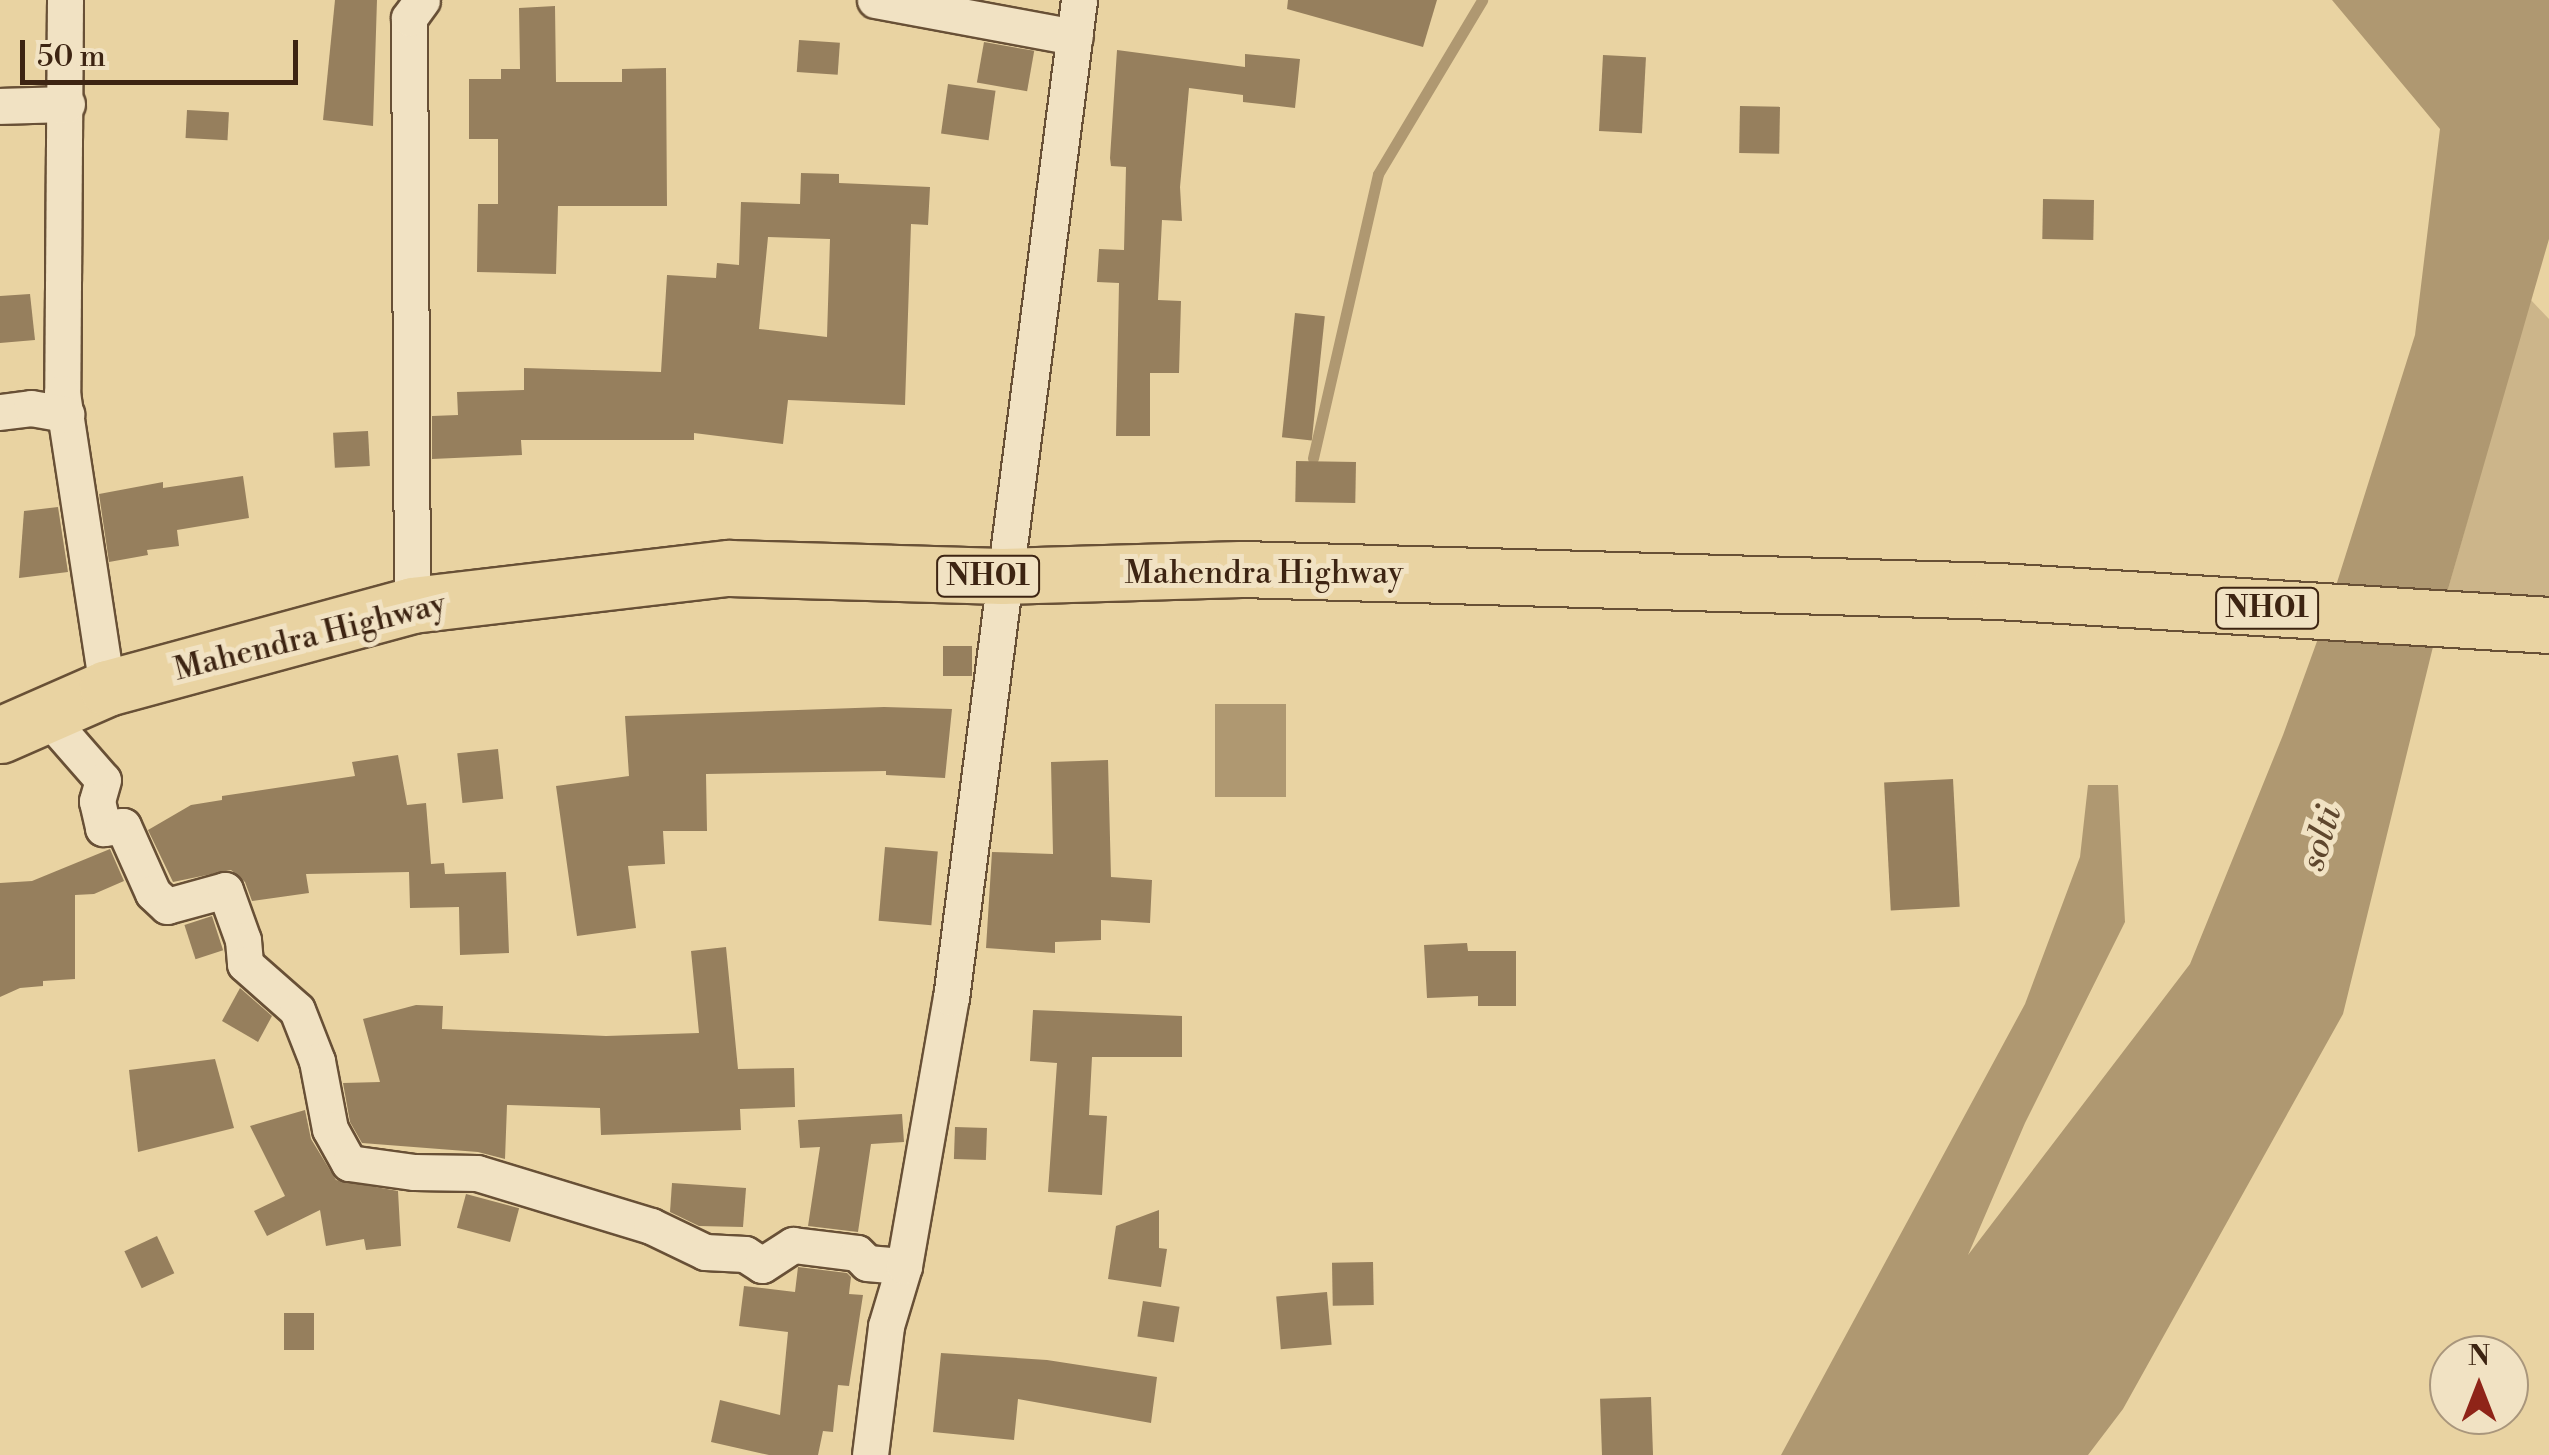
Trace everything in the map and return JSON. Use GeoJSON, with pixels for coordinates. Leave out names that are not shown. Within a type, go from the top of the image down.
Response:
{"type":"FeatureCollection","features":[{"type":"Feature","properties":{"kind":"highway","name":"Mahendra Highway"},"geometry":{"type":"LineString","coordinates":[[23,725],[107,688],[412,605],[729,568],[1002,576],[1241,569],[1998,591],[2542,624]]}},
{"type":"Feature","properties":{"kind":"street"},"geometry":{"type":"LineString","coordinates":[[65,0],[66,414],[107,688]]}},
{"type":"Feature","properties":{"kind":"street"},"geometry":{"type":"LineString","coordinates":[[412,605],[409,18],[422,0]]}},
{"type":"Feature","properties":{"kind":"street"},"geometry":{"type":"LineString","coordinates":[[875,0],[1075,37]]}},
{"type":"Feature","properties":{"kind":"street"},"geometry":{"type":"LineString","coordinates":[[870,1455],[886,1326],[904,1266],[951,998],[1002,576],[1079,0]]}},
{"type":"Feature","properties":{"kind":"street"},"geometry":{"type":"LineString","coordinates":[[0,106],[67,104]]}},
{"type":"Feature","properties":{"kind":"street"},"geometry":{"type":"LineString","coordinates":[[0,412],[31,408],[66,414]]}},
{"type":"Feature","properties":{"kind":"street"},"geometry":{"type":"LineString","coordinates":[[23,725],[103,780],[96,801],[103,828],[123,826],[153,893],[167,906],[225,890],[243,940],[245,964],[296,1010],[317,1061],[330,1129],[349,1163],[414,1172],[476,1174],[651,1226],[705,1252],[744,1254],[762,1265],[793,1245],[857,1253],[867,1263],[904,1266]]}},
{"type":"Feature","properties":{"kind":"shaded area"},"geometry":{"type":"Polygon","coordinates":[[[2530,299],[2549,319],[2549,616],[2442,610],[2530,299]]]}},
{"type":"Feature","properties":{"kind":"water","name":"solti"},"geometry":{"type":"Polygon","coordinates":[[[2332,0],[2549,0],[2549,239],[2442,610],[2343,1014],[2123,1409],[2088,1455],[1781,1455],[2025,1004],[2080,857],[2088,785],[2118,785],[2125,922],[2025,1123],[1968,1255],[2190,964],[2283,735],[2328,611],[2415,335],[2440,129],[2332,0]]]}},
{"type":"Feature","properties":{"kind":"water"},"geometry":{"type":"Polygon","coordinates":[[[1215,704],[1286,704],[1286,797],[1215,797],[1215,704]]]}},
{"type":"Feature","properties":{"kind":"building"},"geometry":{"type":"Polygon","coordinates":[[[335,0],[377,0],[373,126],[323,120],[335,0]]]}},
{"type":"Feature","properties":{"kind":"building"},"geometry":{"type":"Polygon","coordinates":[[[1288,0],[1437,0],[1423,47],[1287,9],[1288,0]]]}},
{"type":"Feature","properties":{"kind":"building"},"geometry":{"type":"Polygon","coordinates":[[[555,6],[556,82],[622,82],[622,69],[666,68],[667,206],[558,206],[556,274],[477,272],[478,204],[498,204],[498,139],[469,139],[469,79],[501,79],[501,69],[520,69],[519,8],[555,6]]]}},
{"type":"Feature","properties":{"kind":"building"},"geometry":{"type":"Polygon","coordinates":[[[799,40],[840,43],[838,75],[797,72],[799,40]]]}},
{"type":"Feature","properties":{"kind":"building"},"geometry":{"type":"Polygon","coordinates":[[[984,42],[1034,51],[1027,91],[977,82],[984,42]]]}},
{"type":"Feature","properties":{"kind":"building"},"geometry":{"type":"Polygon","coordinates":[[[1117,50],[1245,67],[1245,54],[1300,59],[1295,108],[1243,102],[1243,95],[1189,88],[1180,187],[1182,221],[1162,220],[1158,300],[1181,301],[1179,373],[1150,373],[1150,436],[1116,436],[1119,283],[1097,282],[1099,249],[1124,250],[1126,167],[1111,166],[1110,158],[1117,50]]]}},
{"type":"Feature","properties":{"kind":"building"},"geometry":{"type":"Polygon","coordinates":[[[1603,55],[1646,57],[1642,133],[1599,131],[1603,55]]]}},
{"type":"Feature","properties":{"kind":"building"},"geometry":{"type":"Polygon","coordinates":[[[948,84],[996,91],[989,140],[941,134],[948,84]]]}},
{"type":"Feature","properties":{"kind":"building"},"geometry":{"type":"Polygon","coordinates":[[[1740,106],[1780,107],[1779,154],[1739,153],[1740,106]]]}},
{"type":"Feature","properties":{"kind":"building"},"geometry":{"type":"Polygon","coordinates":[[[187,110],[229,112],[227,140],[186,138],[187,110]]]}},
{"type":"Feature","properties":{"kind":"building"},"geometry":{"type":"Polygon","coordinates":[[[801,173],[839,174],[839,183],[930,187],[928,225],[911,224],[905,405],[788,400],[783,444],[694,433],[694,440],[521,440],[522,455],[432,459],[432,416],[458,415],[457,392],[524,390],[524,368],[661,372],[667,275],[716,278],[717,263],[739,265],[741,202],[800,204],[801,173]],[[768,237],[759,329],[827,337],[830,239],[768,237]]]}},
{"type":"Feature","properties":{"kind":"building"},"geometry":{"type":"Polygon","coordinates":[[[2043,199],[2094,200],[2093,240],[2042,239],[2043,199]]]}},
{"type":"Feature","properties":{"kind":"building"},"geometry":{"type":"Polygon","coordinates":[[[30,294],[35,340],[0,343],[0,296],[30,294]]]}},
{"type":"Feature","properties":{"kind":"building"},"geometry":{"type":"Polygon","coordinates":[[[1295,313],[1325,316],[1312,440],[1282,437],[1295,313]]]}},
{"type":"Feature","properties":{"kind":"building"},"geometry":{"type":"Polygon","coordinates":[[[368,431],[370,466],[335,468],[333,433],[368,431]]]}},
{"type":"Feature","properties":{"kind":"building"},"geometry":{"type":"Polygon","coordinates":[[[1296,461],[1356,462],[1355,503],[1295,502],[1296,461]]]}},
{"type":"Feature","properties":{"kind":"building"},"geometry":{"type":"Polygon","coordinates":[[[243,476],[249,518],[177,530],[179,546],[147,550],[148,555],[109,562],[99,494],[163,482],[163,488],[243,476]]]}},
{"type":"Feature","properties":{"kind":"building"},"geometry":{"type":"Polygon","coordinates":[[[58,507],[68,572],[19,578],[24,511],[58,507]]]}},
{"type":"Feature","properties":{"kind":"building"},"geometry":{"type":"Polygon","coordinates":[[[943,646],[972,646],[972,676],[943,676],[943,646]]]}},
{"type":"Feature","properties":{"kind":"building"},"geometry":{"type":"Polygon","coordinates":[[[884,707],[952,709],[945,778],[886,775],[886,771],[706,774],[707,831],[663,831],[665,864],[628,866],[636,928],[577,936],[556,786],[629,776],[625,716],[884,707]]]}},
{"type":"Feature","properties":{"kind":"building"},"geometry":{"type":"Polygon","coordinates":[[[498,749],[503,799],[462,803],[457,753],[498,749]]]}},
{"type":"Feature","properties":{"kind":"building"},"geometry":{"type":"Polygon","coordinates":[[[398,755],[407,805],[426,803],[431,864],[444,863],[445,874],[506,872],[509,953],[460,955],[459,907],[410,908],[409,872],[306,874],[309,893],[252,901],[245,882],[231,870],[173,882],[148,830],[191,805],[222,800],[222,796],[355,776],[352,762],[398,755]]]}},
{"type":"Feature","properties":{"kind":"building"},"geometry":{"type":"Polygon","coordinates":[[[1108,760],[1111,877],[1152,880],[1150,923],[1101,920],[1101,940],[1055,942],[1055,953],[986,948],[992,852],[1053,854],[1051,762],[1108,760]]]}},
{"type":"Feature","properties":{"kind":"building"},"geometry":{"type":"Polygon","coordinates":[[[1953,779],[1960,907],[1891,910],[1884,783],[1953,779]]]}},
{"type":"Feature","properties":{"kind":"building"},"geometry":{"type":"Polygon","coordinates":[[[885,847],[938,852],[931,925],[879,921],[885,847]]]}},
{"type":"Feature","properties":{"kind":"building"},"geometry":{"type":"Polygon","coordinates":[[[110,849],[124,881],[94,894],[75,895],[75,979],[43,981],[43,986],[20,988],[0,997],[0,883],[32,881],[110,849]]]}},
{"type":"Feature","properties":{"kind":"building"},"geometry":{"type":"Polygon","coordinates":[[[212,916],[223,950],[196,959],[184,925],[212,916]]]}},
{"type":"Feature","properties":{"kind":"building"},"geometry":{"type":"Polygon","coordinates":[[[1467,943],[1468,951],[1516,951],[1516,1006],[1478,1006],[1478,996],[1427,998],[1424,945],[1467,943]]]}},
{"type":"Feature","properties":{"kind":"building"},"geometry":{"type":"Polygon","coordinates":[[[726,947],[738,1069],[794,1068],[795,1107],[740,1109],[741,1130],[601,1135],[600,1108],[507,1105],[505,1159],[478,1152],[362,1143],[350,1122],[343,1083],[380,1082],[363,1019],[416,1005],[443,1006],[442,1029],[606,1036],[699,1033],[691,951],[726,947]]]}},
{"type":"Feature","properties":{"kind":"building"},"geometry":{"type":"Polygon","coordinates":[[[240,988],[272,1016],[258,1042],[222,1021],[240,988]]]}},
{"type":"Feature","properties":{"kind":"building"},"geometry":{"type":"Polygon","coordinates":[[[1033,1010],[1182,1016],[1182,1057],[1092,1057],[1089,1115],[1107,1116],[1102,1195],[1048,1192],[1057,1063],[1030,1061],[1033,1010]]]}},
{"type":"Feature","properties":{"kind":"building"},"geometry":{"type":"Polygon","coordinates":[[[215,1059],[234,1128],[138,1152],[129,1070],[215,1059]]]}},
{"type":"Feature","properties":{"kind":"building"},"geometry":{"type":"Polygon","coordinates":[[[305,1110],[311,1139],[336,1180],[398,1191],[401,1246],[366,1250],[364,1239],[326,1246],[320,1210],[267,1236],[254,1211],[285,1196],[250,1126],[305,1110]]]}},
{"type":"Feature","properties":{"kind":"building"},"geometry":{"type":"Polygon","coordinates":[[[902,1114],[904,1142],[871,1144],[858,1232],[808,1226],[820,1147],[800,1148],[798,1120],[902,1114]]]}},
{"type":"Feature","properties":{"kind":"building"},"geometry":{"type":"Polygon","coordinates":[[[955,1127],[987,1128],[986,1160],[954,1159],[955,1127]]]}},
{"type":"Feature","properties":{"kind":"building"},"geometry":{"type":"Polygon","coordinates":[[[672,1183],[746,1188],[743,1227],[699,1226],[670,1212],[672,1183]]]}},
{"type":"Feature","properties":{"kind":"building"},"geometry":{"type":"Polygon","coordinates":[[[466,1194],[519,1208],[510,1242],[457,1228],[466,1194]]]}},
{"type":"Feature","properties":{"kind":"building"},"geometry":{"type":"Polygon","coordinates":[[[1159,1210],[1159,1248],[1167,1249],[1161,1287],[1108,1279],[1116,1226],[1159,1210]]]}},
{"type":"Feature","properties":{"kind":"building"},"geometry":{"type":"Polygon","coordinates":[[[157,1236],[174,1273],[142,1288],[124,1251],[157,1236]]]}},
{"type":"Feature","properties":{"kind":"building"},"geometry":{"type":"Polygon","coordinates":[[[1373,1262],[1374,1305],[1333,1306],[1332,1263],[1373,1262]]]}},
{"type":"Feature","properties":{"kind":"building"},"geometry":{"type":"Polygon","coordinates":[[[798,1267],[847,1273],[851,1277],[849,1294],[863,1295],[849,1386],[838,1385],[833,1432],[823,1431],[818,1455],[769,1455],[711,1442],[720,1400],[780,1415],[788,1332],[739,1326],[744,1286],[795,1292],[798,1267]]]}},
{"type":"Feature","properties":{"kind":"building"},"geometry":{"type":"Polygon","coordinates":[[[1327,1292],[1332,1345],[1281,1349],[1276,1296],[1327,1292]]]}},
{"type":"Feature","properties":{"kind":"building"},"geometry":{"type":"Polygon","coordinates":[[[1143,1301],[1180,1307],[1174,1342],[1137,1337],[1143,1301]]]}},
{"type":"Feature","properties":{"kind":"building"},"geometry":{"type":"Polygon","coordinates":[[[284,1313],[314,1313],[314,1350],[284,1350],[284,1313]]]}},
{"type":"Feature","properties":{"kind":"building"},"geometry":{"type":"Polygon","coordinates":[[[941,1353],[1047,1360],[1157,1377],[1151,1423],[1018,1399],[1014,1440],[933,1432],[941,1353]]]}},
{"type":"Feature","properties":{"kind":"building"},"geometry":{"type":"Polygon","coordinates":[[[1651,1397],[1653,1455],[1602,1455],[1600,1399],[1651,1397]]]}},
{"type":"Feature","properties":{"kind":"waterway"},"geometry":{"type":"LineString","coordinates":[[1313,458],[1378,174],[1482,0]]}}]}
